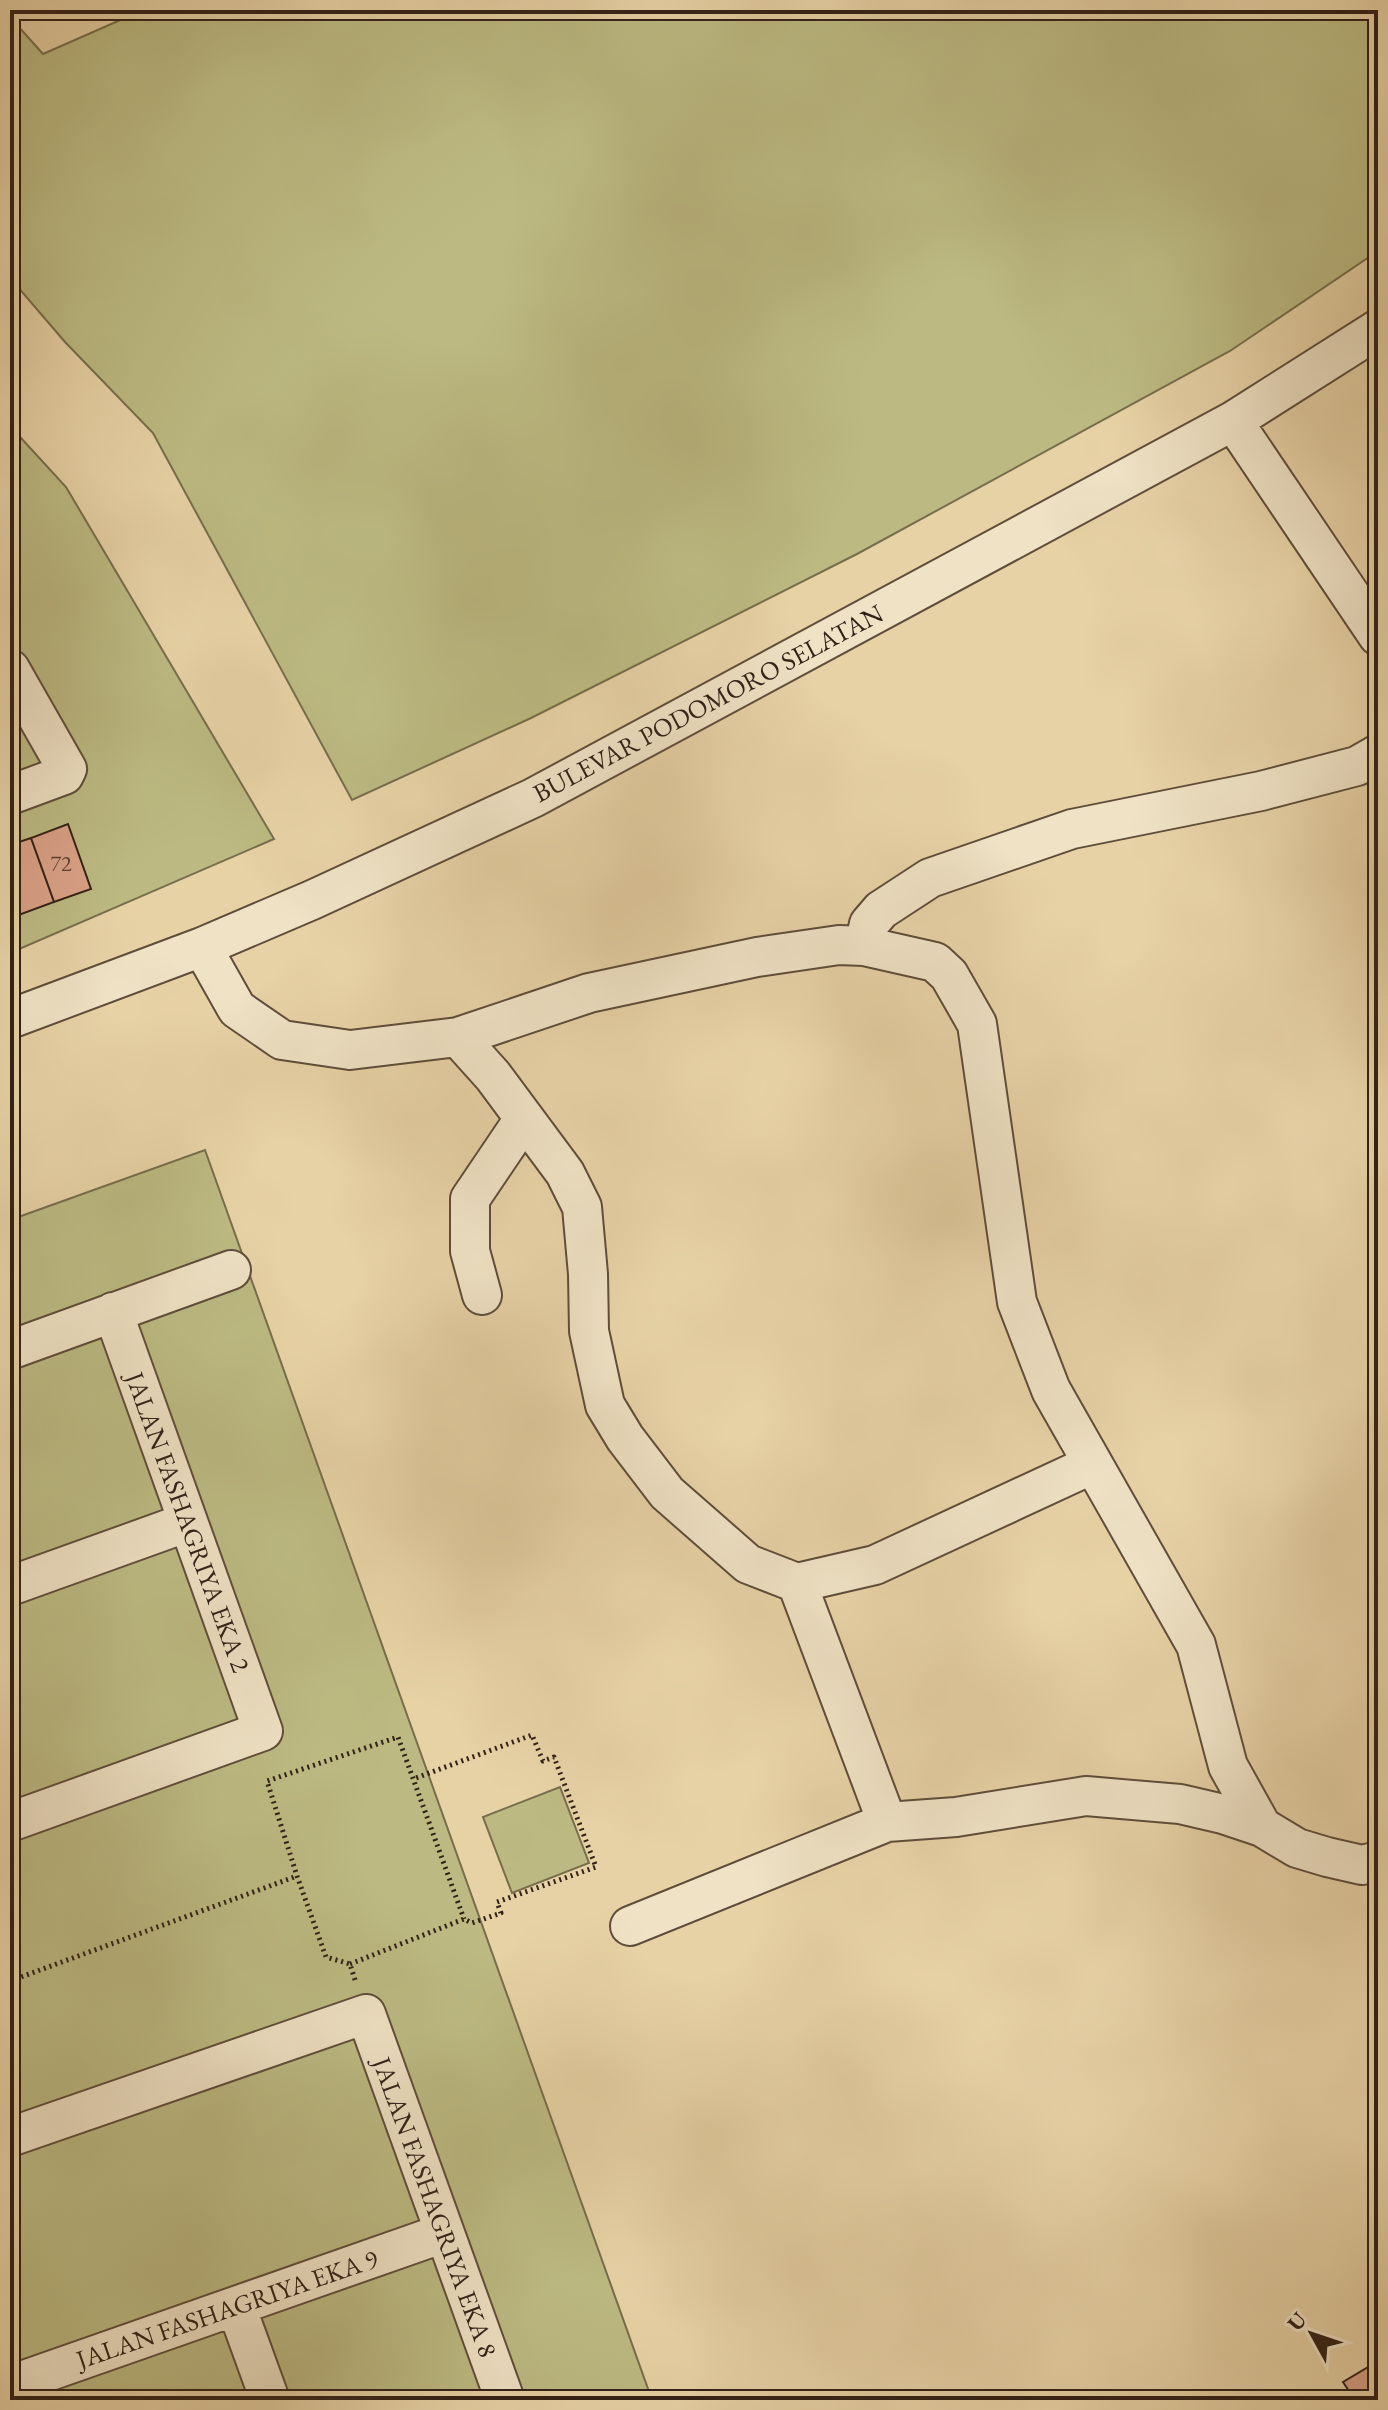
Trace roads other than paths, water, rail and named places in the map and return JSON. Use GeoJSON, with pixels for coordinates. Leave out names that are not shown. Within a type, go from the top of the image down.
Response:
{"type":"FeatureCollection","features":[{"type":"Feature","properties":{"kind":"street","name":"BULEVAR PODOMORO SELATAN"},"geometry":{"type":"LineString","coordinates":[[10,1019],[202,947],[533,798],[1233,421],[1378,329]]}},
{"type":"Feature","properties":{"kind":"street"},"geometry":{"type":"LineString","coordinates":[[1233,421],[1378,636]]}},
{"type":"Feature","properties":{"kind":"street"},"geometry":{"type":"LineString","coordinates":[[10,669],[67,769],[64,775],[10,795]]}},
{"type":"Feature","properties":{"kind":"street"},"geometry":{"type":"LineString","coordinates":[[864,946],[869,924],[881,910],[930,878],[1072,829],[1261,791],[1357,766],[1378,754]]}},
{"type":"Feature","properties":{"kind":"street"},"geometry":{"type":"LineString","coordinates":[[202,947],[237,1009],[282,1040],[350,1050],[458,1037],[589,993],[757,957],[839,945],[864,946],[935,962],[949,975],[977,1024],[1017,1302],[1051,1390],[1196,1645],[1228,1766],[1262,1827]]}},
{"type":"Feature","properties":{"kind":"street"},"geometry":{"type":"LineString","coordinates":[[458,1037],[493,1076],[565,1173],[582,1207],[589,1331],[605,1405],[625,1438],[667,1493],[748,1564],[797,1583],[875,1565],[1093,1464]]}},
{"type":"Feature","properties":{"kind":"street"},"geometry":{"type":"LineString","coordinates":[[482,1295],[470,1251],[470,1199],[524,1119]]}},
{"type":"Feature","properties":{"kind":"street"},"geometry":{"type":"LineString","coordinates":[[10,1350],[231,1270]]}},
{"type":"Feature","properties":{"kind":"street","name":"JALAN FASHAGRIYA EKA 2"},"geometry":{"type":"LineString","coordinates":[[10,1822],[263,1731],[113,1312]]}},
{"type":"Feature","properties":{"kind":"street"},"geometry":{"type":"LineString","coordinates":[[10,1586],[188,1522]]}},
{"type":"Feature","properties":{"kind":"street"},"geometry":{"type":"LineString","coordinates":[[797,1583],[887,1822]]}},
{"type":"Feature","properties":{"kind":"street"},"geometry":{"type":"LineString","coordinates":[[630,1926],[887,1822],[956,1817],[1086,1796],[1180,1804],[1262,1827],[1297,1848],[1327,1857],[1362,1865],[1378,1861]]}},
{"type":"Feature","properties":{"kind":"street","name":"JALAN FASHAGRIYA EKA 8"},"geometry":{"type":"LineString","coordinates":[[10,2137],[366,2014],[505,2400]]}},
{"type":"Feature","properties":{"kind":"street","name":"JALAN FASHAGRIYA EKA 9"},"geometry":{"type":"LineString","coordinates":[[10,2385],[444,2233]]}},
{"type":"Feature","properties":{"kind":"street"},"geometry":{"type":"LineString","coordinates":[[236,2306],[270,2400]]}}]}
